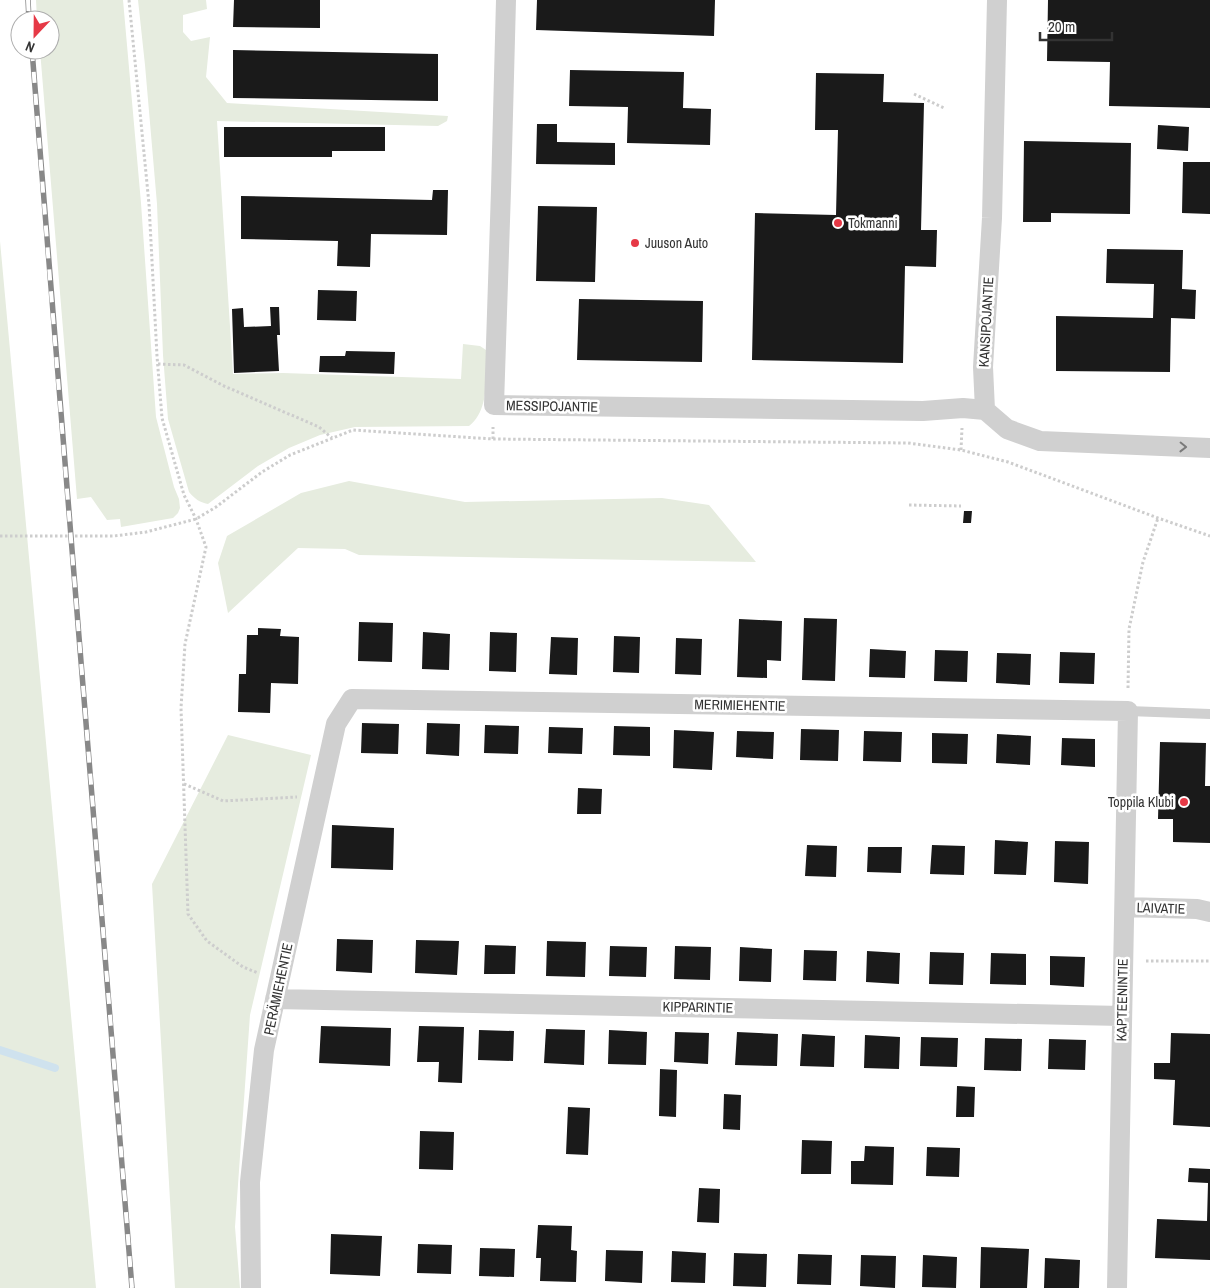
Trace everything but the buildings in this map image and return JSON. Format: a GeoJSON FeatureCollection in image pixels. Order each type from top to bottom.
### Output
{"type":"FeatureCollection","features":[{"type":"Feature","properties":{"kind":"street","name":"MESSIPOJANTIE"},"geometry":{"type":"LineString","coordinates":[[506,0],[494,405],[923,411],[964,408],[985,410]]}},
{"type":"Feature","properties":{"kind":"street","name":"KANSIPOJANTIE"},"geometry":{"type":"LineString","coordinates":[[985,410],[983,366],[992,218],[997,0]]}},
{"type":"Feature","properties":{"kind":"street"},"geometry":{"type":"LineString","coordinates":[[985,410],[1007,430],[1040,441],[1210,448]]}},
{"type":"Feature","properties":{"kind":"street","name":"MERIMIEHENTIE"},"geometry":{"type":"LineString","coordinates":[[352,698],[1128,711]]}},
{"type":"Feature","properties":{"kind":"street","name":"PERÄMIEHENTIE"},"geometry":{"type":"LineString","coordinates":[[251,1288],[250,1182],[264,1050],[336,724],[352,698]]}},
{"type":"Feature","properties":{"kind":"street","name":"KAPTEENINTIE"},"geometry":{"type":"LineString","coordinates":[[1117,1288],[1128,711]]}},
{"type":"Feature","properties":{"kind":"street","name":"LAIVATIE"},"geometry":{"type":"LineString","coordinates":[[1125,907],[1206,909]]}},
{"type":"Feature","properties":{"kind":"street","name":"KIPPARINTIE"},"geometry":{"type":"LineString","coordinates":[[277,989],[1122,1016]]}},
{"type":"Feature","properties":{"kind":"lane"},"geometry":{"type":"LineString","coordinates":[[1128,711],[1210,714]]}},
{"type":"Feature","properties":{"kind":"path"},"geometry":{"type":"LineString","coordinates":[[129,0],[149,204],[162,418],[184,496],[196,519],[206,547],[185,644],[181,708],[188,914],[207,941],[243,968],[277,989]]}},
{"type":"Feature","properties":{"kind":"path"},"geometry":{"type":"LineString","coordinates":[[914,94],[944,108]]}},
{"type":"Feature","properties":{"kind":"path"},"geometry":{"type":"LineString","coordinates":[[158,364],[184,365],[224,386],[320,427],[332,438]]}},
{"type":"Feature","properties":{"kind":"path"},"geometry":{"type":"LineString","coordinates":[[0,536],[114,536],[146,532],[196,519],[216,507],[262,472],[290,455],[353,430],[493,439],[908,443],[960,450],[1008,462],[1210,536]]}},
{"type":"Feature","properties":{"kind":"path"},"geometry":{"type":"LineString","coordinates":[[910,505],[960,506]]}},
{"type":"Feature","properties":{"kind":"path"},"geometry":{"type":"LineString","coordinates":[[1128,711],[1129,629],[1143,562],[1158,518]]}},
{"type":"Feature","properties":{"kind":"path"},"geometry":{"type":"LineString","coordinates":[[184,784],[223,800],[320,796]]}},
{"type":"Feature","properties":{"kind":"path"},"geometry":{"type":"LineString","coordinates":[[1123,962],[1210,961]]}},
{"type":"Feature","properties":{"kind":"shaded area"},"geometry":{"type":"Polygon","coordinates":[[[36,0],[123,0],[141,203],[156,417],[180,508],[173,518],[121,527],[120,519],[107,520],[91,497],[77,499],[41,60],[60,60],[60,10],[36,10],[36,0]]]}},
{"type":"Feature","properties":{"kind":"shaded area"},"geometry":{"type":"Polygon","coordinates":[[[138,0],[206,0],[207,9],[183,15],[183,32],[191,41],[210,37],[206,77],[227,103],[448,116],[447,121],[438,126],[217,121],[233,374],[283,373],[461,379],[463,344],[480,346],[486,350],[484,401],[481,411],[469,426],[355,427],[320,435],[289,448],[258,466],[208,504],[197,500],[189,492],[168,419],[163,355],[157,204],[138,0]]]}},
{"type":"Feature","properties":{"kind":"shaded area"},"geometry":{"type":"Polygon","coordinates":[[[0,241],[96,1288],[0,1288],[0,241]]]}},
{"type":"Feature","properties":{"kind":"shaded area"},"geometry":{"type":"Polygon","coordinates":[[[349,481],[465,502],[662,498],[709,505],[756,562],[359,555],[345,549],[298,548],[228,613],[218,563],[227,536],[301,493],[349,481]]]}},
{"type":"Feature","properties":{"kind":"shaded area"},"geometry":{"type":"Polygon","coordinates":[[[228,735],[311,755],[250,1015],[235,1227],[240,1288],[175,1288],[152,884],[228,735]]]}},
{"type":"Feature","properties":{"kind":"waterway"},"geometry":{"type":"LineString","coordinates":[[0,1050],[55,1068]]}},
{"type":"Feature","properties":{"kind":"railway"},"geometry":{"type":"LineString","coordinates":[[28,0],[28,10]]}},
{"type":"Feature","properties":{"kind":"railway"},"geometry":{"type":"LineString","coordinates":[[33,60],[132,1288]]}},
{"type":"Feature","properties":{"kind":"place","name":"Tokmanni"},"geometry":{"type":"Point","coordinates":[838,223]}},
{"type":"Feature","properties":{"kind":"place","name":"Juuson Auto"},"geometry":{"type":"Point","coordinates":[635,243]}},
{"type":"Feature","properties":{"kind":"place","name":"Toppila Klubi"},"geometry":{"type":"Point","coordinates":[1184,802]}}]}
